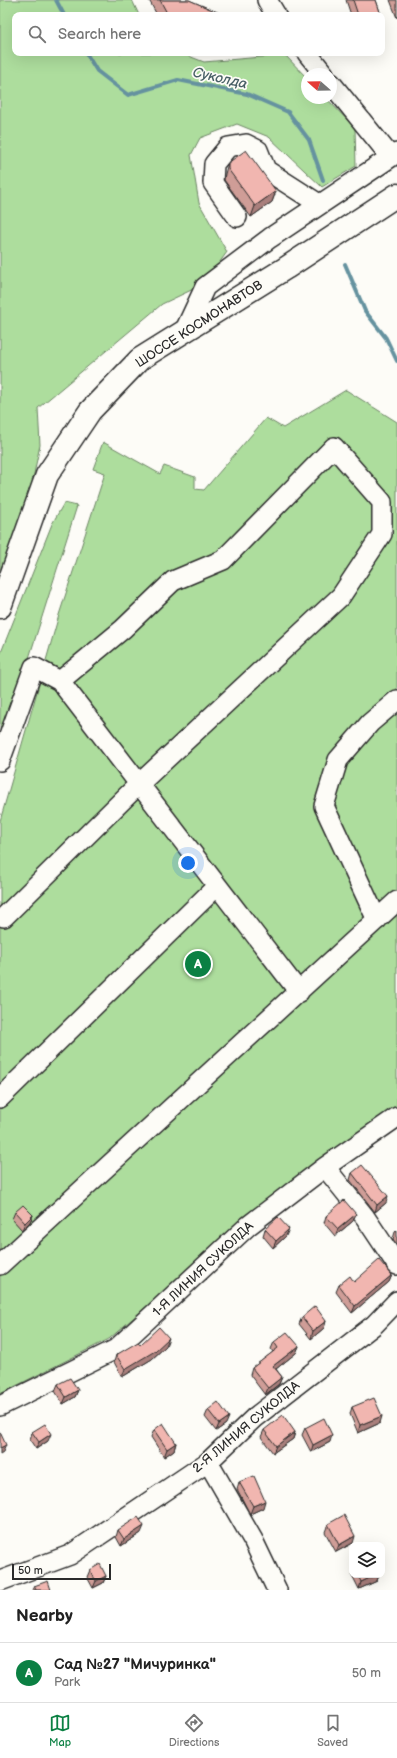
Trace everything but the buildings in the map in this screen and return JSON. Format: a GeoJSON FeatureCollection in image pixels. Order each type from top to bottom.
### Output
{"type":"FeatureCollection","features":[{"type":"Feature","properties":{"kind":"main road","name":"ШОССЕ КОСМОНАВТОВ"},"geometry":{"type":"LineString","coordinates":[[0,607],[47,475],[90,411],[140,359],[286,268],[397,195]]}},
{"type":"Feature","properties":{"kind":"street"},"geometry":{"type":"LineString","coordinates":[[267,0],[274,12]]}},
{"type":"Feature","properties":{"kind":"street"},"geometry":{"type":"LineString","coordinates":[[309,56],[319,68]]}},
{"type":"Feature","properties":{"kind":"street"},"geometry":{"type":"LineString","coordinates":[[184,332],[206,287],[270,238],[393,154],[337,90]]}},
{"type":"Feature","properties":{"kind":"street"},"geometry":{"type":"LineString","coordinates":[[237,217],[213,183],[214,164],[228,146],[246,144],[258,150],[266,170],[319,204]]}},
{"type":"Feature","properties":{"kind":"street"},"geometry":{"type":"LineString","coordinates":[[4,917],[138,785],[341,596],[382,534],[382,502],[334,448],[223,560],[173,581],[123,628],[60,681]]}},
{"type":"Feature","properties":{"kind":"street"},"geometry":{"type":"LineString","coordinates":[[0,761],[34,667],[60,681],[138,785],[299,992]]}},
{"type":"Feature","properties":{"kind":"street"},"geometry":{"type":"LineString","coordinates":[[377,920],[324,806],[338,760],[370,724],[397,700]]}},
{"type":"Feature","properties":{"kind":"street"},"geometry":{"type":"LineString","coordinates":[[0,1098],[217,886]]}},
{"type":"Feature","properties":{"kind":"street"},"geometry":{"type":"LineString","coordinates":[[0,1265],[397,901]]}},
{"type":"Feature","properties":{"kind":"street","name":"1-Я ЛИНИЯ СУКОЛДА"},"geometry":{"type":"LineString","coordinates":[[0,1406],[116,1349],[248,1226],[325,1167],[397,1117]]}},
{"type":"Feature","properties":{"kind":"street"},"geometry":{"type":"LineString","coordinates":[[325,1167],[365,1216],[397,1265]]}},
{"type":"Feature","properties":{"kind":"street","name":"2-Я ЛИНИЯ СУКОЛДА"},"geometry":{"type":"LineString","coordinates":[[0,1581],[70,1555],[208,1462],[254,1418],[374,1325],[397,1301]]}},
{"type":"Feature","properties":{"kind":"street"},"geometry":{"type":"LineString","coordinates":[[208,1462],[253,1540],[277,1590]]}},
{"type":"Feature","properties":{"kind":"green space"},"geometry":{"type":"Polygon","coordinates":[[[0,0],[132,0],[138,12],[12,12],[12,56],[189,56],[204,62],[286,56],[301,72],[301,104],[332,104],[355,128],[356,166],[322,187],[269,137],[237,124],[200,138],[191,155],[199,203],[227,252],[204,284],[162,304],[38,408],[40,445],[26,512],[0,577],[0,0]]]}},
{"type":"Feature","properties":{"kind":"green space"},"geometry":{"type":"Polygon","coordinates":[[[346,390],[397,422],[397,1108],[192,1267],[109,1339],[0,1394],[0,821],[59,615],[105,473],[93,469],[103,442],[160,474],[164,466],[195,477],[195,489],[204,490],[266,418],[283,428],[346,390]]]}},
{"type":"Feature","properties":{"kind":"green space"},"geometry":{"type":"Polygon","coordinates":[[[64,503],[77,506],[0,750],[0,655],[52,524],[64,503]]]}},
{"type":"Feature","properties":{"kind":"waterway","name":"Суколда"},"geometry":{"type":"LineString","coordinates":[[56,0],[62,12]]}},
{"type":"Feature","properties":{"kind":"waterway","name":"Суколда"},"geometry":{"type":"LineString","coordinates":[[88,56],[97,71],[128,95],[178,80],[247,94],[288,112],[309,140],[323,180]]}},
{"type":"Feature","properties":{"kind":"waterway","name":"Суколда"},"geometry":{"type":"LineString","coordinates":[[345,264],[365,311],[386,338],[397,361]]}},
{"type":"Feature","properties":{"kind":"place","name":"Сад №27 \"Мичуринка\""},"geometry":{"type":"Point","coordinates":[198,964]}}]}
